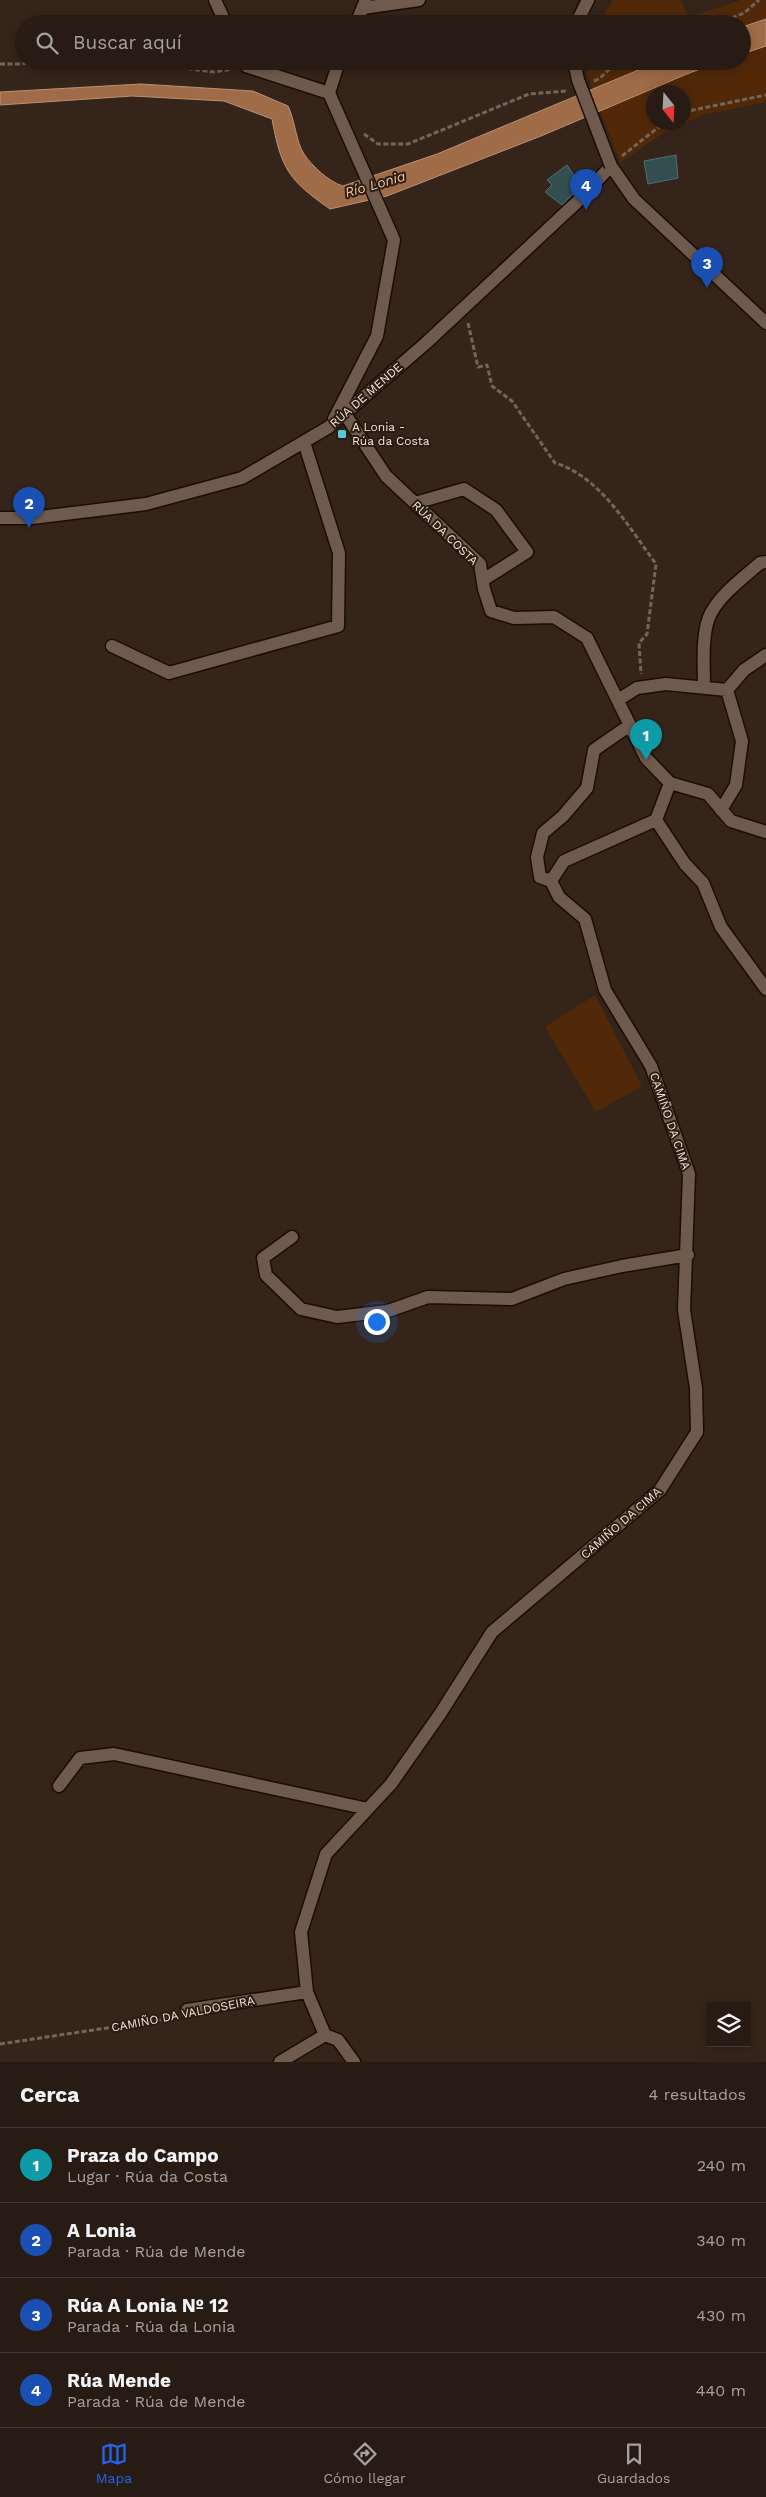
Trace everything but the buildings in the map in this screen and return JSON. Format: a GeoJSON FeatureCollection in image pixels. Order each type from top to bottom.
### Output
{"type":"FeatureCollection","features":[{"type":"Feature","properties":{"kind":"street"},"geometry":{"type":"LineString","coordinates":[[215,0],[222,15]]}},
{"type":"Feature","properties":{"kind":"street"},"geometry":{"type":"LineString","coordinates":[[365,4],[419,0]]}},
{"type":"Feature","properties":{"kind":"street"},"geometry":{"type":"LineString","coordinates":[[580,15],[588,0]]}},
{"type":"Feature","properties":{"kind":"street"},"geometry":{"type":"LineString","coordinates":[[260,70],[332,98]]}},
{"type":"Feature","properties":{"kind":"street"},"geometry":{"type":"LineString","coordinates":[[329,427],[377,336],[394,240],[332,98],[337,70]]}},
{"type":"Feature","properties":{"kind":"street"},"geometry":{"type":"LineString","coordinates":[[575,70],[576,84],[612,166],[634,199],[766,323]]}},
{"type":"Feature","properties":{"kind":"street","name":"RÚA DE MENDE"},"geometry":{"type":"LineString","coordinates":[[0,518],[32,518],[146,504],[242,478],[329,427],[345,414],[465,308],[576,203],[612,166]]}},
{"type":"Feature","properties":{"kind":"street","name":"RÚA DA COSTA"},"geometry":{"type":"LineString","coordinates":[[345,414],[386,476],[480,564],[492,611],[514,618],[554,617],[587,638],[646,758],[670,783]]}},
{"type":"Feature","properties":{"kind":"street"},"geometry":{"type":"LineString","coordinates":[[112,646],[169,673],[338,626],[339,553],[304,442]]}},
{"type":"Feature","properties":{"kind":"street"},"geometry":{"type":"LineString","coordinates":[[416,503],[464,489],[496,510],[527,552],[483,580]]}},
{"type":"Feature","properties":{"kind":"street"},"geometry":{"type":"LineString","coordinates":[[704,687],[704,641],[710,614],[726,593],[760,563],[766,562]]}},
{"type":"Feature","properties":{"kind":"street"},"geometry":{"type":"LineString","coordinates":[[727,690],[744,670],[766,655]]}},
{"type":"Feature","properties":{"kind":"street"},"geometry":{"type":"LineString","coordinates":[[618,700],[637,688],[666,684],[727,690]]}},
{"type":"Feature","properties":{"kind":"street"},"geometry":{"type":"LineString","coordinates":[[722,810],[736,786],[742,741],[727,690]]}},
{"type":"Feature","properties":{"kind":"street","name":"CAMIÑO DA CIMA"},"geometry":{"type":"LineString","coordinates":[[325,2035],[307,1992],[301,1932],[326,1854],[390,1784],[492,1632],[660,1490],[681,1461],[697,1432],[696,1388],[684,1310],[688,1255],[689,1174],[651,1066],[604,990],[585,919],[559,897],[552,881],[540,877],[538,857],[543,833],[564,816],[587,788],[594,750],[630,725]]}},
{"type":"Feature","properties":{"kind":"street"},"geometry":{"type":"LineString","coordinates":[[552,881],[564,861],[656,820],[670,783],[708,794],[731,821],[766,832]]}},
{"type":"Feature","properties":{"kind":"street"},"geometry":{"type":"LineString","coordinates":[[656,820],[685,864],[703,882],[722,927],[766,989]]}},
{"type":"Feature","properties":{"kind":"street"},"geometry":{"type":"LineString","coordinates":[[292,1237],[263,1258],[266,1275],[301,1309],[337,1317],[388,1311],[428,1297],[512,1299],[564,1279],[688,1255]]}},
{"type":"Feature","properties":{"kind":"street"},"geometry":{"type":"LineString","coordinates":[[60,1786],[80,1758],[114,1754],[368,1809]]}},
{"type":"Feature","properties":{"kind":"street","name":"CAMIÑO DA VALDOSEIRA"},"geometry":{"type":"LineString","coordinates":[[187,2010],[307,1992]]}},
{"type":"Feature","properties":{"kind":"street"},"geometry":{"type":"LineString","coordinates":[[280,2062],[325,2035],[338,2040],[354,2062]]}},
{"type":"Feature","properties":{"kind":"path"},"geometry":{"type":"LineString","coordinates":[[741,15],[759,0]]}},
{"type":"Feature","properties":{"kind":"path"},"geometry":{"type":"LineString","coordinates":[[0,64],[15,64]]}},
{"type":"Feature","properties":{"kind":"path"},"geometry":{"type":"LineString","coordinates":[[198,70],[214,72],[222,70]]}},
{"type":"Feature","properties":{"kind":"path"},"geometry":{"type":"LineString","coordinates":[[592,82],[602,78],[609,70]]}},
{"type":"Feature","properties":{"kind":"path"},"geometry":{"type":"LineString","coordinates":[[357,129],[378,144],[408,144],[529,94],[564,92],[576,84]]}},
{"type":"Feature","properties":{"kind":"path"},"geometry":{"type":"LineString","coordinates":[[691,111],[766,94]]}},
{"type":"Feature","properties":{"kind":"path"},"geometry":{"type":"LineString","coordinates":[[612,166],[634,145],[654,130]]}},
{"type":"Feature","properties":{"kind":"path"},"geometry":{"type":"LineString","coordinates":[[465,308],[478,367],[487,365],[492,386],[512,401],[556,464],[570,467],[602,494],[656,564],[647,634],[639,643],[642,687]]}},
{"type":"Feature","properties":{"kind":"path","name":"CAMIÑO DA VALDOSEIRA"},"geometry":{"type":"LineString","coordinates":[[0,2044],[160,2020],[187,2010]]}},
{"type":"Feature","properties":{"kind":"shaded area"},"geometry":{"type":"Polygon","coordinates":[[[613,0],[681,0],[687,15],[604,15],[613,0]]]}},
{"type":"Feature","properties":{"kind":"shaded area"},"geometry":{"type":"Polygon","coordinates":[[[741,0],[766,0],[766,102],[703,115],[691,120],[691,85],[646,85],[646,130],[669,130],[620,163],[587,70],[751,70],[751,15],[694,15],[741,0]]]}},
{"type":"Feature","properties":{"kind":"shaded area"},"geometry":{"type":"Polygon","coordinates":[[[595,995],[642,1086],[596,1112],[545,1027],[595,995]]]}},
{"type":"Feature","properties":{"kind":"water"},"geometry":{"type":"Polygon","coordinates":[[[766,19],[766,46],[751,51],[751,24],[766,19]]]}},
{"type":"Feature","properties":{"kind":"water","name":"Río Lonia"},"geometry":{"type":"Polygon","coordinates":[[[638,70],[697,70],[661,85],[646,85],[646,91],[541,136],[387,196],[330,209],[304,190],[289,172],[279,150],[272,119],[224,101],[132,96],[0,105],[0,92],[141,84],[253,91],[288,106],[304,154],[321,173],[343,186],[437,154],[638,70]]]}},
{"type":"Feature","properties":{"kind":"place","name":"Rúa Mende"},"geometry":{"type":"Point","coordinates":[586,210]}},
{"type":"Feature","properties":{"kind":"place","name":"Rúa A Lonia Nº 12"},"geometry":{"type":"Point","coordinates":[707,288]}},
{"type":"Feature","properties":{"kind":"place","name":"A Lonia - Rúa da Costa"},"geometry":{"type":"Point","coordinates":[342,434]}},
{"type":"Feature","properties":{"kind":"place","name":"A Lonia"},"geometry":{"type":"Point","coordinates":[29,528]}},
{"type":"Feature","properties":{"kind":"place","name":"Praza do Campo"},"geometry":{"type":"Point","coordinates":[646,760]}}]}
